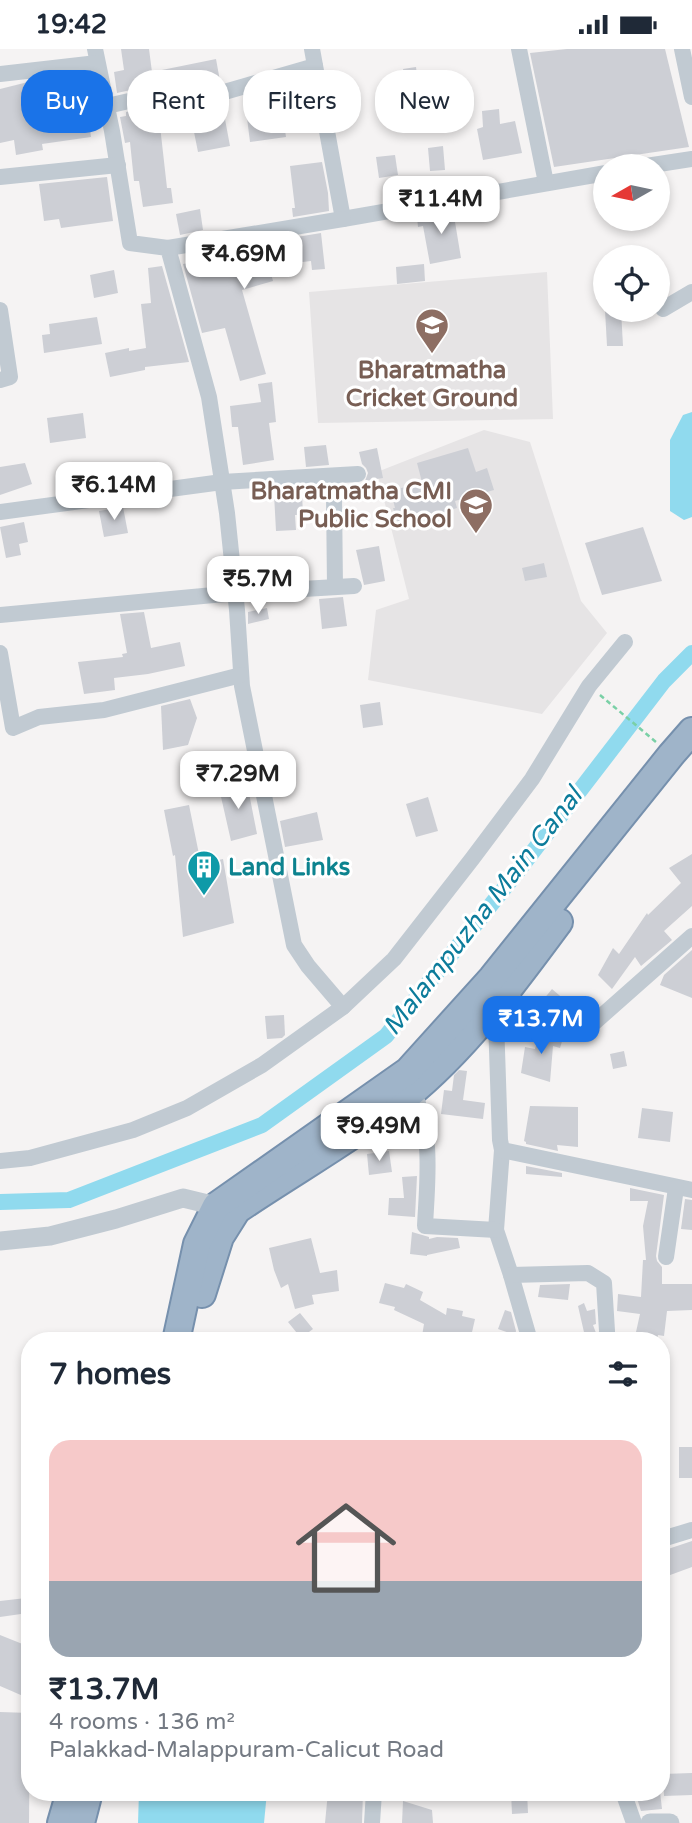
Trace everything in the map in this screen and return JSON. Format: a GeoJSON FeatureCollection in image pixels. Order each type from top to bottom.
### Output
{"type":"FeatureCollection","features":[{"type":"Feature","properties":{"kind":"highway"},"geometry":{"type":"LineString","coordinates":[[224,1211],[237,1210],[342,1142],[435,1071],[498,1003],[634,825],[681,757],[692,731]]}},
{"type":"Feature","properties":{"kind":"highway"},"geometry":{"type":"LineString","coordinates":[[178,1332],[197,1244],[224,1211],[408,1071],[492,978],[681,757]]}},
{"type":"Feature","properties":{"kind":"highway"},"geometry":{"type":"LineString","coordinates":[[194,1332],[205,1282],[220,1237],[224,1211]]}},
{"type":"Feature","properties":{"kind":"highway"},"geometry":{"type":"LineString","coordinates":[[61,1823],[67,1801]]}},
{"type":"Feature","properties":{"kind":"highway"},"geometry":{"type":"LineString","coordinates":[[80,1823],[86,1801]]}},
{"type":"Feature","properties":{"kind":"street"},"geometry":{"type":"LineString","coordinates":[[312,49],[343,219]]}},
{"type":"Feature","properties":{"kind":"street"},"geometry":{"type":"LineString","coordinates":[[519,49],[545,183]]}},
{"type":"Feature","properties":{"kind":"street"},"geometry":{"type":"LineString","coordinates":[[682,49],[692,97]]}},
{"type":"Feature","properties":{"kind":"street"},"geometry":{"type":"LineString","coordinates":[[0,74],[96,56]]}},
{"type":"Feature","properties":{"kind":"street"},"geometry":{"type":"LineString","coordinates":[[113,105],[150,96],[175,100],[222,93],[315,66]]}},
{"type":"Feature","properties":{"kind":"street"},"geometry":{"type":"LineString","coordinates":[[112,133],[130,243],[168,248],[593,175]]}},
{"type":"Feature","properties":{"kind":"street"},"geometry":{"type":"LineString","coordinates":[[670,162],[692,159]]}},
{"type":"Feature","properties":{"kind":"street"},"geometry":{"type":"LineString","coordinates":[[0,177],[118,165]]}},
{"type":"Feature","properties":{"kind":"street"},"geometry":{"type":"LineString","coordinates":[[168,248],[209,397],[235,593],[242,686],[294,946],[344,1007]]}},
{"type":"Feature","properties":{"kind":"street"},"geometry":{"type":"LineString","coordinates":[[670,305],[692,292]]}},
{"type":"Feature","properties":{"kind":"street"},"geometry":{"type":"LineString","coordinates":[[0,310],[10,377],[0,380]]}},
{"type":"Feature","properties":{"kind":"street"},"geometry":{"type":"LineString","coordinates":[[0,512],[222,482],[358,474]]}},
{"type":"Feature","properties":{"kind":"street"},"geometry":{"type":"LineString","coordinates":[[332,476],[335,587]]}},
{"type":"Feature","properties":{"kind":"street"},"geometry":{"type":"LineString","coordinates":[[0,615],[235,593],[354,586]]}},
{"type":"Feature","properties":{"kind":"street"},"geometry":{"type":"LineString","coordinates":[[0,1161],[30,1158],[133,1130],[187,1108],[262,1065],[344,1007],[394,958],[472,859],[533,779],[589,686],[625,642]]}},
{"type":"Feature","properties":{"kind":"street"},"geometry":{"type":"LineString","coordinates":[[0,653],[13,728],[39,717],[104,710],[241,675]]}},
{"type":"Feature","properties":{"kind":"street"},"geometry":{"type":"LineString","coordinates":[[527,1332],[496,1230],[502,1150],[496,1020],[498,1003],[580,1033],[692,936]]}},
{"type":"Feature","properties":{"kind":"street"},"geometry":{"type":"LineString","coordinates":[[412,1091],[420,1105],[428,1155],[425,1226],[496,1230]]}},
{"type":"Feature","properties":{"kind":"street"},"geometry":{"type":"LineString","coordinates":[[502,1150],[684,1189],[666,1258]]}},
{"type":"Feature","properties":{"kind":"street"},"geometry":{"type":"LineString","coordinates":[[0,1241],[50,1236],[183,1198],[224,1211]]}},
{"type":"Feature","properties":{"kind":"street"},"geometry":{"type":"LineString","coordinates":[[511,1275],[588,1273],[604,1283],[607,1332]]}},
{"type":"Feature","properties":{"kind":"street"},"geometry":{"type":"LineString","coordinates":[[670,1537],[692,1530]]}},
{"type":"Feature","properties":{"kind":"street"},"geometry":{"type":"LineString","coordinates":[[372,1823],[373,1801]]}},
{"type":"Feature","properties":{"kind":"street"},"geometry":{"type":"LineString","coordinates":[[626,1801],[635,1823]]}},
{"type":"Feature","properties":{"kind":"street"},"geometry":{"type":"LineString","coordinates":[[650,1823],[670,1823]]}},
{"type":"Feature","properties":{"kind":"path"},"geometry":{"type":"LineString","coordinates":[[589,686],[681,757]]}},
{"type":"Feature","properties":{"kind":"shaded area","name":"Bharatmatha Cricket Ground"},"geometry":{"type":"Polygon","coordinates":[[[547,272],[553,419],[318,423],[309,292],[547,272]]]}},
{"type":"Feature","properties":{"kind":"shaded area","name":"Bharatmatha CMI Public School"},"geometry":{"type":"Polygon","coordinates":[[[484,430],[530,442],[581,601],[607,633],[542,714],[368,680],[376,610],[409,599],[377,472],[484,430]]]}},
{"type":"Feature","properties":{"kind":"water"},"geometry":{"type":"Polygon","coordinates":[[[692,412],[692,517],[684,520],[670,511],[670,440],[683,415],[692,412]]]}},
{"type":"Feature","properties":{"kind":"water"},"geometry":{"type":"Polygon","coordinates":[[[139,1801],[266,1801],[264,1823],[138,1823],[139,1801]]]}},
{"type":"Feature","properties":{"kind":"building"},"geometry":{"type":"Polygon","coordinates":[[[121,49],[149,49],[152,70],[127,70],[127,91],[117,93],[114,72],[124,70],[121,49]]]}},
{"type":"Feature","properties":{"kind":"building"},"geometry":{"type":"Polygon","coordinates":[[[567,49],[665,49],[689,147],[642,154],[593,154],[593,161],[554,167],[530,53],[567,49]]]}},
{"type":"Feature","properties":{"kind":"building"},"geometry":{"type":"Polygon","coordinates":[[[216,59],[218,70],[162,70],[216,59]]]}},
{"type":"Feature","properties":{"kind":"building"},"geometry":{"type":"Polygon","coordinates":[[[21,84],[21,133],[90,133],[91,137],[42,144],[43,150],[16,155],[14,140],[0,143],[0,89],[21,84]]]}},
{"type":"Feature","properties":{"kind":"building"},"geometry":{"type":"Polygon","coordinates":[[[499,109],[500,124],[515,121],[522,153],[483,160],[477,129],[483,127],[482,111],[499,109]]]}},
{"type":"Feature","properties":{"kind":"building"},"geometry":{"type":"Polygon","coordinates":[[[126,112],[127,133],[161,133],[167,188],[171,188],[173,203],[143,207],[139,181],[134,181],[130,142],[125,143],[120,117],[126,116],[126,112]]]}},
{"type":"Feature","properties":{"kind":"building"},"geometry":{"type":"Polygon","coordinates":[[[194,133],[228,133],[230,146],[198,152],[194,133]]]}},
{"type":"Feature","properties":{"kind":"building"},"geometry":{"type":"Polygon","coordinates":[[[249,133],[285,133],[286,137],[250,142],[249,133]]]}},
{"type":"Feature","properties":{"kind":"building"},"geometry":{"type":"Polygon","coordinates":[[[443,146],[445,170],[430,171],[428,148],[443,146]]]}},
{"type":"Feature","properties":{"kind":"building"},"geometry":{"type":"Polygon","coordinates":[[[395,155],[398,175],[379,178],[376,157],[395,155]]]}},
{"type":"Feature","properties":{"kind":"building"},"geometry":{"type":"Polygon","coordinates":[[[322,162],[329,211],[293,217],[292,208],[295,208],[290,166],[322,162]]]}},
{"type":"Feature","properties":{"kind":"building"},"geometry":{"type":"Polygon","coordinates":[[[107,177],[113,221],[61,228],[59,219],[44,221],[39,184],[107,177]]]}},
{"type":"Feature","properties":{"kind":"building"},"geometry":{"type":"Polygon","coordinates":[[[200,209],[203,230],[180,235],[176,214],[200,209]]]}},
{"type":"Feature","properties":{"kind":"building"},"geometry":{"type":"Polygon","coordinates":[[[453,210],[461,258],[430,264],[423,226],[418,227],[417,217],[453,210]]]}},
{"type":"Feature","properties":{"kind":"building"},"geometry":{"type":"Polygon","coordinates":[[[321,233],[325,269],[312,270],[311,261],[269,266],[273,281],[242,290],[266,374],[240,381],[225,328],[202,333],[183,264],[219,257],[218,250],[321,233]]]}},
{"type":"Feature","properties":{"kind":"building"},"geometry":{"type":"Polygon","coordinates":[[[424,264],[425,281],[397,284],[396,267],[424,264]]]}},
{"type":"Feature","properties":{"kind":"building"},"geometry":{"type":"Polygon","coordinates":[[[162,266],[189,362],[145,367],[145,370],[110,377],[105,353],[146,348],[141,304],[151,303],[148,268],[162,266]]]}},
{"type":"Feature","properties":{"kind":"building"},"geometry":{"type":"Polygon","coordinates":[[[114,270],[118,293],[94,298],[90,275],[114,270]]]}},
{"type":"Feature","properties":{"kind":"building"},"geometry":{"type":"Polygon","coordinates":[[[97,317],[102,344],[44,353],[42,335],[50,334],[49,324],[97,317]]]}},
{"type":"Feature","properties":{"kind":"building"},"geometry":{"type":"Polygon","coordinates":[[[606,322],[622,322],[623,346],[607,346],[606,322]]]}},
{"type":"Feature","properties":{"kind":"building"},"geometry":{"type":"Polygon","coordinates":[[[272,382],[276,422],[269,423],[274,460],[243,465],[238,427],[232,427],[230,406],[261,402],[258,384],[272,382]]]}},
{"type":"Feature","properties":{"kind":"building"},"geometry":{"type":"Polygon","coordinates":[[[83,413],[86,438],[50,443],[47,418],[83,413]]]}},
{"type":"Feature","properties":{"kind":"building"},"geometry":{"type":"Polygon","coordinates":[[[326,445],[329,465],[306,467],[304,447],[326,445]]]}},
{"type":"Feature","properties":{"kind":"building"},"geometry":{"type":"Polygon","coordinates":[[[377,448],[383,478],[365,481],[368,473],[359,452],[377,448]]]}},
{"type":"Feature","properties":{"kind":"building"},"geometry":{"type":"Polygon","coordinates":[[[468,448],[476,472],[487,468],[494,490],[455,501],[457,508],[432,516],[431,513],[399,525],[391,491],[422,482],[417,463],[468,448]]]}},
{"type":"Feature","properties":{"kind":"building"},"geometry":{"type":"Polygon","coordinates":[[[25,463],[32,484],[0,495],[0,467],[25,463]]]}},
{"type":"Feature","properties":{"kind":"building"},"geometry":{"type":"Polygon","coordinates":[[[302,493],[303,515],[295,515],[296,530],[276,531],[274,494],[302,493]]]}},
{"type":"Feature","properties":{"kind":"building"},"geometry":{"type":"Polygon","coordinates":[[[123,507],[128,533],[104,537],[99,511],[123,507]]]}},
{"type":"Feature","properties":{"kind":"building"},"geometry":{"type":"Polygon","coordinates":[[[24,522],[28,542],[19,544],[21,555],[6,558],[0,527],[24,522]]]}},
{"type":"Feature","properties":{"kind":"building"},"geometry":{"type":"Polygon","coordinates":[[[643,527],[662,581],[602,595],[585,543],[643,527]]]}},
{"type":"Feature","properties":{"kind":"building"},"geometry":{"type":"Polygon","coordinates":[[[379,546],[385,581],[364,585],[356,550],[379,546]]]}},
{"type":"Feature","properties":{"kind":"building"},"geometry":{"type":"Polygon","coordinates":[[[544,563],[547,577],[525,581],[522,568],[544,563]]]}},
{"type":"Feature","properties":{"kind":"building"},"geometry":{"type":"Polygon","coordinates":[[[343,597],[347,626],[322,629],[319,599],[343,597]]]}},
{"type":"Feature","properties":{"kind":"building"},"geometry":{"type":"Polygon","coordinates":[[[267,608],[269,619],[248,624],[248,612],[267,608]]]}},
{"type":"Feature","properties":{"kind":"building"},"geometry":{"type":"Polygon","coordinates":[[[144,612],[151,648],[180,642],[185,666],[114,678],[115,690],[84,694],[78,662],[123,657],[122,654],[127,653],[120,614],[144,612]]]}},
{"type":"Feature","properties":{"kind":"building"},"geometry":{"type":"Polygon","coordinates":[[[190,699],[197,718],[188,745],[163,750],[161,706],[190,699]]]}},
{"type":"Feature","properties":{"kind":"building"},"geometry":{"type":"Polygon","coordinates":[[[380,702],[383,725],[363,728],[360,705],[380,702]]]}},
{"type":"Feature","properties":{"kind":"building"},"geometry":{"type":"Polygon","coordinates":[[[247,783],[257,834],[231,841],[219,788],[247,783]]]}},
{"type":"Feature","properties":{"kind":"building"},"geometry":{"type":"Polygon","coordinates":[[[428,797],[438,831],[416,837],[406,804],[428,797]]]}},
{"type":"Feature","properties":{"kind":"building","name":"Land Links"},"geometry":{"type":"Polygon","coordinates":[[[189,805],[201,864],[223,859],[234,923],[183,937],[175,855],[173,856],[164,810],[189,805]]]}},
{"type":"Feature","properties":{"kind":"building"},"geometry":{"type":"Polygon","coordinates":[[[317,812],[323,840],[285,847],[280,821],[317,812]]]}},
{"type":"Feature","properties":{"kind":"building"},"geometry":{"type":"Polygon","coordinates":[[[692,854],[692,906],[664,931],[672,940],[641,966],[635,957],[612,989],[598,975],[613,948],[619,954],[647,913],[648,915],[681,883],[669,868],[692,854]]]}},
{"type":"Feature","properties":{"kind":"building"},"geometry":{"type":"Polygon","coordinates":[[[692,950],[692,998],[660,985],[664,975],[692,950]]]}},
{"type":"Feature","properties":{"kind":"building"},"geometry":{"type":"Polygon","coordinates":[[[552,989],[566,1001],[558,1011],[543,1000],[552,989]]]}},
{"type":"Feature","properties":{"kind":"building"},"geometry":{"type":"Polygon","coordinates":[[[284,1015],[285,1035],[282,1038],[267,1039],[265,1016],[284,1015]]]}},
{"type":"Feature","properties":{"kind":"building"},"geometry":{"type":"Polygon","coordinates":[[[541,1028],[563,1038],[560,1048],[553,1046],[550,1082],[521,1073],[525,1047],[535,1049],[541,1028]]]}},
{"type":"Feature","properties":{"kind":"building"},"geometry":{"type":"Polygon","coordinates":[[[624,1051],[627,1066],[613,1069],[610,1054],[624,1051]]]}},
{"type":"Feature","properties":{"kind":"building"},"geometry":{"type":"Polygon","coordinates":[[[459,1070],[467,1071],[463,1100],[485,1103],[483,1119],[441,1114],[444,1090],[452,1091],[454,1075],[459,1070]]]}},
{"type":"Feature","properties":{"kind":"building"},"geometry":{"type":"Polygon","coordinates":[[[530,1106],[578,1107],[578,1147],[557,1145],[558,1151],[526,1144],[524,1141],[530,1106]]]}},
{"type":"Feature","properties":{"kind":"building"},"geometry":{"type":"Polygon","coordinates":[[[642,1108],[673,1112],[670,1142],[638,1138],[642,1108]]]}},
{"type":"Feature","properties":{"kind":"building"},"geometry":{"type":"Polygon","coordinates":[[[389,1151],[392,1172],[369,1175],[367,1154],[389,1151]]]}},
{"type":"Feature","properties":{"kind":"building"},"geometry":{"type":"Polygon","coordinates":[[[526,1166],[562,1173],[562,1177],[526,1174],[526,1166]]]}},
{"type":"Feature","properties":{"kind":"building"},"geometry":{"type":"Polygon","coordinates":[[[417,1176],[415,1217],[388,1215],[389,1198],[404,1198],[402,1177],[417,1176]]]}},
{"type":"Feature","properties":{"kind":"building"},"geometry":{"type":"Polygon","coordinates":[[[630,1188],[664,1195],[656,1256],[662,1267],[662,1284],[692,1284],[692,1310],[667,1311],[664,1332],[636,1332],[640,1314],[617,1311],[618,1294],[641,1297],[643,1260],[646,1260],[643,1226],[648,1201],[630,1201],[630,1188]]]}},
{"type":"Feature","properties":{"kind":"building"},"geometry":{"type":"Polygon","coordinates":[[[685,1199],[692,1200],[692,1230],[681,1229],[685,1199]]]}},
{"type":"Feature","properties":{"kind":"building"},"geometry":{"type":"Polygon","coordinates":[[[412,1232],[429,1239],[458,1238],[460,1248],[427,1256],[410,1254],[412,1232]]]}},
{"type":"Feature","properties":{"kind":"building"},"geometry":{"type":"Polygon","coordinates":[[[311,1238],[320,1273],[337,1270],[339,1291],[312,1295],[314,1304],[295,1309],[288,1284],[281,1288],[269,1248],[311,1238]]]}},
{"type":"Feature","properties":{"kind":"building"},"geometry":{"type":"Polygon","coordinates":[[[385,1283],[404,1288],[406,1284],[423,1292],[420,1300],[446,1315],[447,1308],[463,1311],[462,1316],[475,1319],[472,1332],[423,1332],[424,1324],[394,1310],[395,1307],[379,1303],[385,1283]]]}},
{"type":"Feature","properties":{"kind":"building"},"geometry":{"type":"Polygon","coordinates":[[[570,1284],[568,1300],[538,1297],[540,1285],[570,1284]]]}},
{"type":"Feature","properties":{"kind":"building"},"geometry":{"type":"Polygon","coordinates":[[[584,1303],[587,1311],[595,1309],[596,1324],[593,1325],[596,1332],[584,1332],[578,1306],[584,1303]]]}},
{"type":"Feature","properties":{"kind":"building"},"geometry":{"type":"Polygon","coordinates":[[[505,1310],[511,1312],[516,1332],[498,1329],[505,1310]]]}},
{"type":"Feature","properties":{"kind":"building"},"geometry":{"type":"Polygon","coordinates":[[[300,1313],[313,1329],[309,1332],[296,1332],[288,1322],[300,1313]]]}},
{"type":"Feature","properties":{"kind":"building"},"geometry":{"type":"Polygon","coordinates":[[[679,1447],[692,1447],[692,1478],[679,1478],[679,1447]]]}},
{"type":"Feature","properties":{"kind":"building"},"geometry":{"type":"Polygon","coordinates":[[[692,1541],[692,1567],[670,1575],[670,1548],[692,1541]]]}},
{"type":"Feature","properties":{"kind":"building"},"geometry":{"type":"Polygon","coordinates":[[[21,1599],[21,1614],[0,1617],[0,1601],[21,1599]]]}},
{"type":"Feature","properties":{"kind":"building"},"geometry":{"type":"Polygon","coordinates":[[[0,1635],[21,1643],[21,1695],[0,1686],[0,1635]]]}},
{"type":"Feature","properties":{"kind":"building"},"geometry":{"type":"Polygon","coordinates":[[[0,1712],[21,1713],[21,1801],[29,1801],[29,1823],[0,1823],[0,1712]]]}},
{"type":"Feature","properties":{"kind":"building"},"geometry":{"type":"Polygon","coordinates":[[[692,1773],[692,1795],[670,1796],[670,1774],[692,1773]]]}},
{"type":"Feature","properties":{"kind":"building"},"geometry":{"type":"Polygon","coordinates":[[[327,1801],[363,1801],[362,1823],[325,1823],[327,1801]]]}},
{"type":"Feature","properties":{"kind":"building"},"geometry":{"type":"Polygon","coordinates":[[[403,1801],[432,1810],[433,1823],[402,1823],[403,1801]]]}},
{"type":"Feature","properties":{"kind":"building"},"geometry":{"type":"Polygon","coordinates":[[[511,1801],[527,1801],[528,1813],[512,1814],[511,1801]]]}},
{"type":"Feature","properties":{"kind":"building"},"geometry":{"type":"Polygon","coordinates":[[[638,1801],[661,1801],[662,1809],[641,1811],[638,1801]]]}},
{"type":"Feature","properties":{"kind":"waterway","name":"Malampuzha Main Canal"},"geometry":{"type":"LineString","coordinates":[[0,1202],[69,1200],[262,1125],[386,1036],[518,871],[664,681],[692,653]]}},
{"type":"Feature","properties":{"kind":"place","name":"Bharatmatha Cricket Ground"},"geometry":{"type":"Point","coordinates":[432,355]}},
{"type":"Feature","properties":{"kind":"place","name":"Bharatmatha CMI Public School"},"geometry":{"type":"Point","coordinates":[476,535]}},
{"type":"Feature","properties":{"kind":"place","name":"Land Links"},"geometry":{"type":"Point","coordinates":[204,897]}}]}
